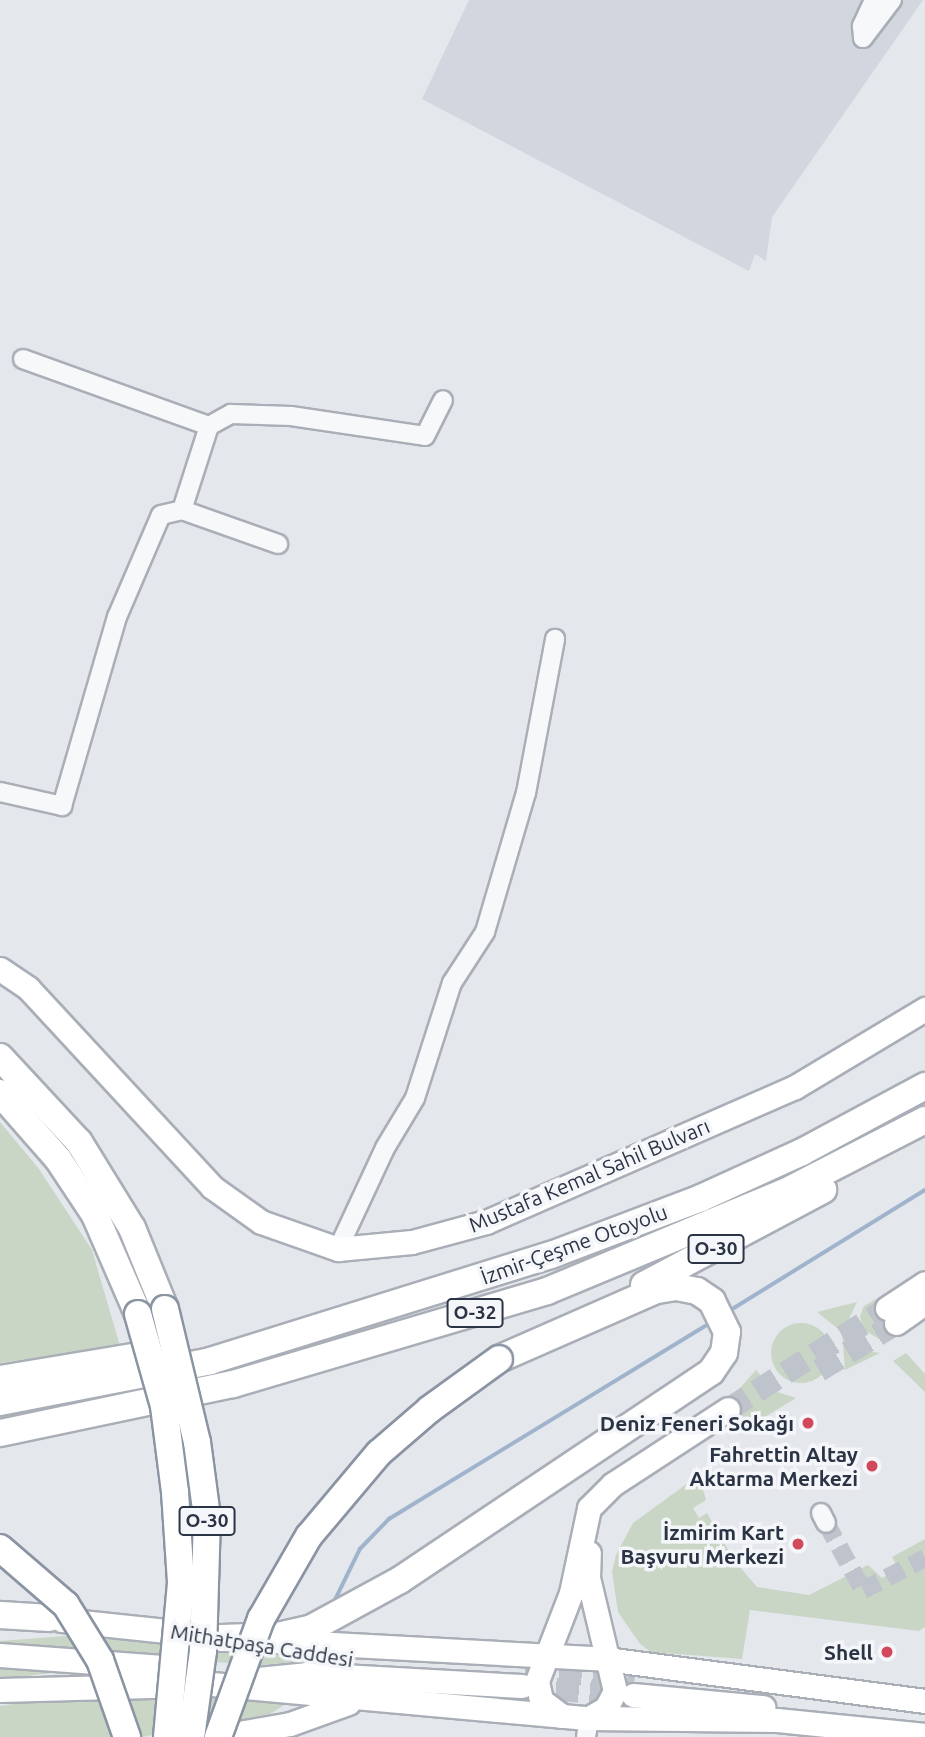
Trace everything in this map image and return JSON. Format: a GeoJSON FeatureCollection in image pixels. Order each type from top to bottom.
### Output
{"type":"FeatureCollection","features":[{"type":"Feature","properties":{"kind":"highway","name":"O-30"},"geometry":{"type":"LineString","coordinates":[[0,1058],[79,1142],[132,1228],[165,1309],[192,1417],[207,1517],[203,1651],[191,1737]]}},
{"type":"Feature","properties":{"kind":"highway","name":"İzmir-Çeşme Otoyolu"},"geometry":{"type":"LineString","coordinates":[[0,1402],[209,1361],[551,1255],[701,1198],[802,1152],[925,1086]]}},
{"type":"Feature","properties":{"kind":"highway"},"geometry":{"type":"LineString","coordinates":[[0,1093],[58,1159],[95,1216],[138,1314],[164,1406],[175,1492],[181,1583],[167,1737]]}},
{"type":"Feature","properties":{"kind":"highway","name":"O-30"},"geometry":{"type":"LineString","coordinates":[[223,1736],[261,1619],[309,1536],[379,1453],[430,1409],[499,1359],[779,1216],[925,1122]]}},
{"type":"Feature","properties":{"kind":"highway","name":"İzmir-Çeşme Otoyolu"},"geometry":{"type":"LineString","coordinates":[[0,1433],[233,1384],[548,1291],[782,1193],[925,1122]]}},
{"type":"Feature","properties":{"kind":"highway"},"geometry":{"type":"LineString","coordinates":[[221,1638],[278,1636],[313,1628],[400,1580],[712,1372],[724,1353],[727,1332],[712,1301],[697,1291],[676,1287],[656,1290],[499,1359]]}},
{"type":"Feature","properties":{"kind":"highway"},"geometry":{"type":"LineString","coordinates":[[0,1379],[324,1326]]}},
{"type":"Feature","properties":{"kind":"highway"},"geometry":{"type":"LineString","coordinates":[[0,1548],[66,1605],[100,1660],[127,1737]]}},
{"type":"Feature","properties":{"kind":"highway"},"geometry":{"type":"LineString","coordinates":[[0,1615],[49,1618]]}},
{"type":"Feature","properties":{"kind":"main road","name":"Mustafa Kemal Sahil Bulvarı"},"geometry":{"type":"LineString","coordinates":[[0,968],[28,988],[220,1193],[261,1222],[338,1249],[412,1242],[486,1222],[795,1087],[925,1009]]}},
{"type":"Feature","properties":{"kind":"main road"},"geometry":{"type":"LineString","coordinates":[[925,1283],[891,1315],[925,1303]]}},
{"type":"Feature","properties":{"kind":"main road"},"geometry":{"type":"LineString","coordinates":[[732,1415],[615,1495],[597,1519],[584,1545],[551,1655],[540,1672],[538,1691],[548,1707],[587,1728],[777,1720],[925,1734]]}},
{"type":"Feature","properties":{"kind":"main road"},"geometry":{"type":"LineString","coordinates":[[584,1545],[588,1578],[615,1691],[606,1708],[587,1728]]}},
{"type":"Feature","properties":{"kind":"main road"},"geometry":{"type":"LineString","coordinates":[[489,1652],[524,1647],[545,1635],[571,1593]]}},
{"type":"Feature","properties":{"kind":"main road","name":"Mithatpaşa Caddesi"},"geometry":{"type":"LineString","coordinates":[[0,1628],[49,1618],[221,1638],[355,1660],[524,1677],[306,1674],[212,1684],[0,1690]]}},
{"type":"Feature","properties":{"kind":"main road"},"geometry":{"type":"LineString","coordinates":[[221,1638],[606,1659],[925,1701]]}},
{"type":"Feature","properties":{"kind":"main road"},"geometry":{"type":"LineString","coordinates":[[0,1655],[306,1674]]}},
{"type":"Feature","properties":{"kind":"main road"},"geometry":{"type":"LineString","coordinates":[[212,1684],[562,1716]]}},
{"type":"Feature","properties":{"kind":"main road"},"geometry":{"type":"LineString","coordinates":[[925,1709],[634,1686],[794,1710],[925,1734]]}},
{"type":"Feature","properties":{"kind":"main road"},"geometry":{"type":"LineString","coordinates":[[223,1736],[285,1730],[364,1699]]}},
{"type":"Feature","properties":{"kind":"street"},"geometry":{"type":"LineString","coordinates":[[874,0],[862,26],[863,38],[892,0]]}},
{"type":"Feature","properties":{"kind":"street"},"geometry":{"type":"LineString","coordinates":[[23,359],[209,426]]}},
{"type":"Feature","properties":{"kind":"street"},"geometry":{"type":"LineString","coordinates":[[182,510],[209,426],[231,414],[291,416],[425,436],[443,400]]}},
{"type":"Feature","properties":{"kind":"street"},"geometry":{"type":"LineString","coordinates":[[0,792],[62,806],[117,617],[161,515],[182,510],[278,544]]}},
{"type":"Feature","properties":{"kind":"street"},"geometry":{"type":"LineString","coordinates":[[338,1249],[385,1148],[415,1098],[452,983],[490,919],[526,793],[555,639]]}},
{"type":"Feature","properties":{"kind":"shaded area"},"geometry":{"type":"Polygon","coordinates":[[[469,0],[923,0],[772,217],[766,261],[755,254],[749,271],[422,99],[469,0]]]}},
{"type":"Feature","properties":{"kind":"green space"},"geometry":{"type":"Polygon","coordinates":[[[0,1122],[39,1169],[92,1250],[120,1346],[0,1363],[0,1122]]]}},
{"type":"Feature","properties":{"kind":"green space"},"geometry":{"type":"Polygon","coordinates":[[[925,1271],[901,1331],[879,1339],[862,1329],[860,1316],[864,1306],[925,1271]]]}},
{"type":"Feature","properties":{"kind":"green space"},"geometry":{"type":"Polygon","coordinates":[[[857,1302],[846,1325],[850,1337],[863,1350],[880,1353],[845,1370],[842,1332],[817,1312],[857,1302]]]}},
{"type":"Feature","properties":{"kind":"green space"},"geometry":{"type":"Polygon","coordinates":[[[801,1323],[818,1328],[826,1336],[831,1353],[826,1370],[818,1378],[801,1383],[784,1378],[776,1370],[771,1353],[776,1336],[784,1328],[801,1323]]]}},
{"type":"Feature","properties":{"kind":"green space"},"geometry":{"type":"Polygon","coordinates":[[[906,1353],[925,1374],[925,1392],[893,1361],[906,1353]]]}},
{"type":"Feature","properties":{"kind":"green space"},"geometry":{"type":"Polygon","coordinates":[[[756,1370],[774,1391],[796,1398],[742,1431],[725,1405],[756,1370]]]}},
{"type":"Feature","properties":{"kind":"green space"},"geometry":{"type":"Polygon","coordinates":[[[699,1475],[706,1500],[693,1508],[699,1518],[707,1513],[734,1560],[757,1587],[809,1595],[868,1565],[882,1578],[898,1568],[892,1557],[925,1539],[925,1627],[919,1631],[750,1610],[742,1659],[651,1652],[640,1644],[618,1612],[612,1572],[616,1555],[633,1523],[699,1475]]]}},
{"type":"Feature","properties":{"kind":"green space"},"geometry":{"type":"Polygon","coordinates":[[[66,1636],[157,1639],[315,1660],[263,1665],[0,1650],[0,1641],[66,1636]]]}},
{"type":"Feature","properties":{"kind":"green space"},"geometry":{"type":"Polygon","coordinates":[[[0,1665],[50,1673],[0,1680],[0,1665]]]}},
{"type":"Feature","properties":{"kind":"green space"},"geometry":{"type":"Polygon","coordinates":[[[254,1693],[295,1698],[270,1714],[142,1737],[0,1737],[0,1706],[37,1700],[254,1693]]]}},
{"type":"Feature","properties":{"kind":"waterway"},"geometry":{"type":"LineString","coordinates":[[734,1308],[925,1190]]}},
{"type":"Feature","properties":{"kind":"waterway"},"geometry":{"type":"LineString","coordinates":[[333,1604],[360,1549],[389,1519],[705,1326]]}},
{"type":"Feature","properties":{"kind":"tunnel"},"geometry":{"type":"LineString","coordinates":[[728,1409],[887,1308]]}},
{"type":"Feature","properties":{"kind":"tunnel"},"geometry":{"type":"LineString","coordinates":[[819,1370],[896,1323]]}},
{"type":"Feature","properties":{"kind":"tunnel"},"geometry":{"type":"LineString","coordinates":[[826,1523],[863,1590],[925,1558]]}},
{"type":"Feature","properties":{"kind":"tunnel"},"geometry":{"type":"LineString","coordinates":[[525,1669],[635,1677]]}},
{"type":"Feature","properties":{"kind":"tunnel"},"geometry":{"type":"LineString","coordinates":[[522,1686],[631,1695]]}},
{"type":"Feature","properties":{"kind":"place","name":"Deniz Feneri Sokağı"},"geometry":{"type":"Point","coordinates":[808,1423]}},
{"type":"Feature","properties":{"kind":"place","name":"Fahrettin Altay Aktarma Merkezi"},"geometry":{"type":"Point","coordinates":[872,1466]}},
{"type":"Feature","properties":{"kind":"place","name":"İzmirim Kart Başvuru Merkezi"},"geometry":{"type":"Point","coordinates":[798,1544]}},
{"type":"Feature","properties":{"kind":"place","name":"Shell"},"geometry":{"type":"Point","coordinates":[887,1652]}}]}
